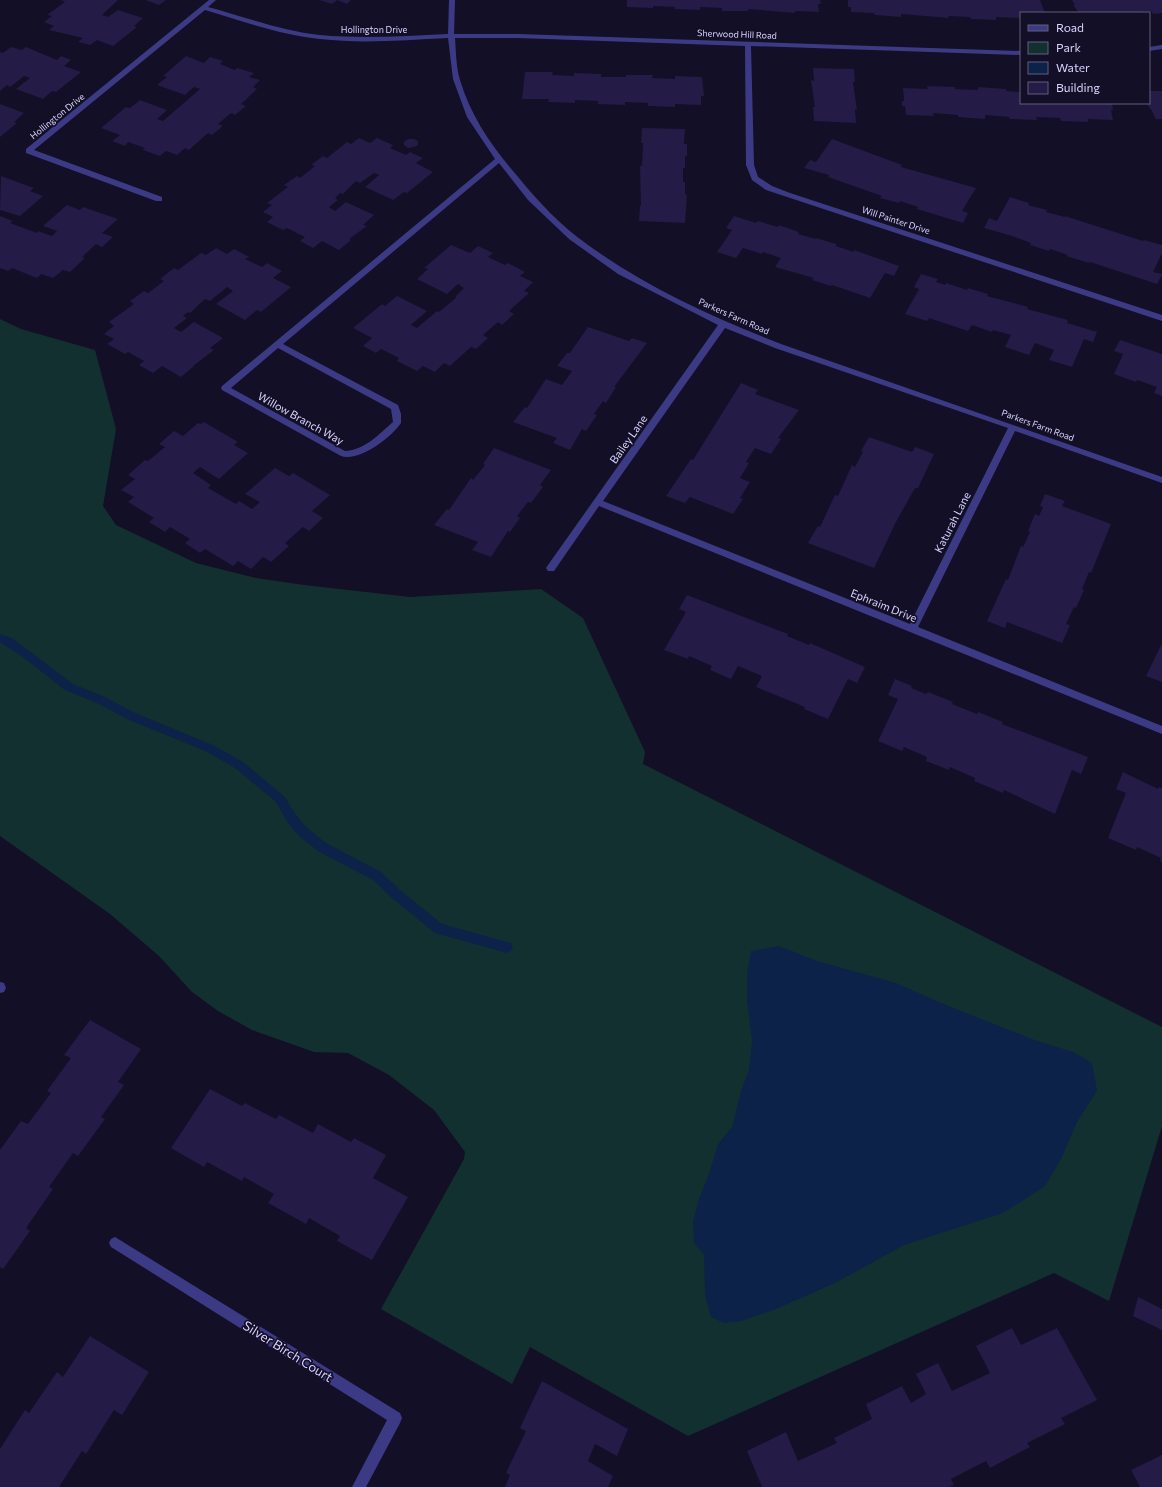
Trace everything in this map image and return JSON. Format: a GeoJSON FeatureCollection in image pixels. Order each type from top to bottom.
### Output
{"type":"FeatureCollection","features":[{"type":"Feature","properties":{"kind":"street","name":"Hollington Drive"},"geometry":{"type":"LineString","coordinates":[[159,199],[29,151],[213,0]]}},
{"type":"Feature","properties":{"kind":"street","name":"Parkers Farm Road"},"geometry":{"type":"LineString","coordinates":[[452,0],[452,36],[456,79],[471,116],[499,159],[531,198],[572,237],[621,272],[723,324],[778,346],[1162,480]]}},
{"type":"Feature","properties":{"kind":"street","name":"Hollington Drive"},"geometry":{"type":"LineString","coordinates":[[204,8],[282,30],[319,37],[364,40],[452,36]]}},
{"type":"Feature","properties":{"kind":"street","name":"Sherwood Hill Road"},"geometry":{"type":"LineString","coordinates":[[452,36],[518,36],[1020,54]]}},
{"type":"Feature","properties":{"kind":"street","name":"Will Painter Drive"},"geometry":{"type":"LineString","coordinates":[[748,44],[750,164],[755,178],[769,188],[795,198],[1162,318]]}},
{"type":"Feature","properties":{"kind":"street"},"geometry":{"type":"LineString","coordinates":[[1150,49],[1162,47]]}},
{"type":"Feature","properties":{"kind":"street","name":"Willow Branch Way"},"geometry":{"type":"LineString","coordinates":[[278,345],[395,407],[397,423],[362,452],[351,455],[344,454],[225,388],[499,159]]}},
{"type":"Feature","properties":{"kind":"street","name":"Bailey Lane"},"geometry":{"type":"LineString","coordinates":[[551,568],[723,324]]}},
{"type":"Feature","properties":{"kind":"street","name":"Katurah Lane"},"geometry":{"type":"LineString","coordinates":[[912,629],[1013,427]]}},
{"type":"Feature","properties":{"kind":"street","name":"Ephraim Drive"},"geometry":{"type":"LineString","coordinates":[[598,502],[1162,730]]}},
{"type":"Feature","properties":{"kind":"street","name":"Silver Birch Court"},"geometry":{"type":"LineString","coordinates":[[115,1243],[395,1418],[359,1487]]}},
{"type":"Feature","properties":{"kind":"green space"},"geometry":{"type":"Polygon","coordinates":[[[0,319],[21,329],[95,350],[116,429],[103,506],[116,525],[196,563],[256,578],[410,597],[541,589],[583,618],[645,752],[643,764],[1162,1027],[1162,1126],[1109,1301],[1054,1273],[688,1436],[530,1347],[512,1384],[381,1309],[464,1159],[465,1152],[434,1110],[389,1075],[348,1053],[314,1052],[252,1030],[218,1011],[192,992],[159,956],[110,914],[0,836],[0,319]]]}},
{"type":"Feature","properties":{"kind":"water"},"geometry":{"type":"Polygon","coordinates":[[[779,946],[817,961],[896,983],[941,1003],[1037,1041],[1073,1052],[1092,1063],[1097,1091],[1077,1122],[1061,1159],[1045,1186],[1003,1213],[904,1245],[835,1283],[776,1309],[741,1321],[724,1323],[711,1317],[705,1295],[704,1255],[694,1243],[693,1222],[699,1199],[709,1174],[718,1144],[732,1127],[741,1091],[749,1070],[752,1041],[747,1000],[747,974],[751,951],[779,946]]]}},
{"type":"Feature","properties":{"kind":"building"},"geometry":{"type":"Polygon","coordinates":[[[61,0],[118,0],[102,15],[108,17],[118,10],[143,18],[134,26],[137,27],[113,46],[97,40],[90,45],[78,42],[83,38],[49,30],[54,26],[44,22],[52,16],[47,15],[65,2],[61,0]]]}},
{"type":"Feature","properties":{"kind":"building"},"geometry":{"type":"Polygon","coordinates":[[[145,0],[166,0],[159,5],[145,0]]]}},
{"type":"Feature","properties":{"kind":"building"},"geometry":{"type":"Polygon","coordinates":[[[319,0],[337,0],[332,4],[319,0]]]}},
{"type":"Feature","properties":{"kind":"building"},"geometry":{"type":"Polygon","coordinates":[[[337,0],[351,0],[347,4],[337,0]]]}},
{"type":"Feature","properties":{"kind":"building"},"geometry":{"type":"Polygon","coordinates":[[[627,0],[820,0],[821,4],[818,4],[819,12],[795,11],[795,13],[748,9],[748,11],[722,11],[722,8],[700,7],[700,10],[653,6],[653,8],[627,7],[627,0]]]}},
{"type":"Feature","properties":{"kind":"building"},"geometry":{"type":"Polygon","coordinates":[[[848,0],[1040,0],[1045,12],[1020,12],[1020,18],[996,17],[996,20],[971,19],[970,17],[948,16],[949,18],[901,14],[901,17],[875,15],[874,13],[851,12],[851,7],[848,7],[848,0]]]}},
{"type":"Feature","properties":{"kind":"building"},"geometry":{"type":"Polygon","coordinates":[[[1072,0],[1162,0],[1162,13],[1153,14],[1151,11],[1078,12],[1073,5],[1075,5],[1072,0]]]}},
{"type":"Feature","properties":{"kind":"building"},"geometry":{"type":"Polygon","coordinates":[[[11,47],[22,50],[26,47],[57,60],[61,56],[71,60],[64,66],[81,72],[56,92],[52,91],[43,99],[16,89],[30,78],[24,76],[10,87],[7,85],[0,91],[0,52],[3,53],[11,47]]]}},
{"type":"Feature","properties":{"kind":"building"},"geometry":{"type":"Polygon","coordinates":[[[186,56],[204,63],[210,57],[223,61],[220,64],[235,70],[237,68],[254,73],[249,77],[260,80],[253,87],[257,89],[241,104],[246,106],[235,115],[231,113],[218,124],[223,126],[212,135],[208,133],[189,150],[185,148],[177,155],[166,151],[160,156],[143,150],[145,148],[128,142],[125,146],[112,141],[120,135],[101,128],[126,107],[130,108],[140,100],[167,110],[157,119],[163,121],[200,89],[194,87],[185,95],[157,85],[167,77],[163,76],[186,56]]]}},
{"type":"Feature","properties":{"kind":"building"},"geometry":{"type":"Polygon","coordinates":[[[813,68],[854,69],[855,82],[853,82],[857,110],[855,109],[856,123],[814,121],[813,107],[815,107],[811,80],[814,81],[813,68]]]}},
{"type":"Feature","properties":{"kind":"building"},"geometry":{"type":"Polygon","coordinates":[[[525,72],[553,72],[552,75],[574,76],[574,73],[601,74],[601,77],[653,75],[652,78],[675,79],[675,76],[702,77],[704,96],[701,96],[701,105],[675,104],[675,107],[648,106],[648,103],[625,102],[625,105],[598,104],[598,101],[575,100],[575,103],[548,102],[549,99],[522,99],[525,72]]]}},
{"type":"Feature","properties":{"kind":"building"},"geometry":{"type":"Polygon","coordinates":[[[927,86],[978,90],[978,87],[1006,89],[1006,91],[1020,92],[1020,104],[1112,104],[1113,110],[1111,110],[1113,120],[1088,119],[1088,122],[1061,121],[1060,118],[1036,117],[1037,120],[1010,119],[1009,117],[985,115],[985,119],[933,113],[934,116],[906,115],[905,106],[902,106],[902,101],[904,101],[903,88],[928,89],[927,86]]]}},
{"type":"Feature","properties":{"kind":"building"},"geometry":{"type":"Polygon","coordinates":[[[1150,91],[1162,91],[1162,119],[1156,119],[1148,104],[1150,104],[1150,91]]]}},
{"type":"Feature","properties":{"kind":"building"},"geometry":{"type":"Polygon","coordinates":[[[0,104],[24,113],[14,122],[17,123],[0,137],[0,104]]]}},
{"type":"Feature","properties":{"kind":"building"},"geometry":{"type":"Polygon","coordinates":[[[642,128],[685,129],[684,144],[687,144],[687,156],[685,156],[685,168],[683,168],[683,182],[685,182],[685,194],[687,195],[685,223],[639,221],[641,206],[640,166],[642,166],[642,128]]]}},
{"type":"Feature","properties":{"kind":"building"},"geometry":{"type":"Polygon","coordinates":[[[359,138],[370,143],[377,138],[393,145],[390,148],[406,155],[410,152],[423,158],[416,163],[433,172],[407,193],[404,192],[393,200],[365,187],[379,175],[374,173],[360,183],[356,181],[343,194],[340,193],[335,198],[338,200],[329,207],[335,211],[346,202],[374,215],[363,225],[367,226],[349,239],[351,240],[339,250],[322,241],[313,248],[300,241],[305,237],[287,228],[283,230],[267,222],[273,217],[263,212],[272,205],[267,203],[288,187],[284,185],[297,176],[300,178],[315,166],[311,165],[323,156],[327,158],[347,142],[351,144],[359,138]]]}},
{"type":"Feature","properties":{"kind":"building"},"geometry":{"type":"Polygon","coordinates":[[[408,139],[418,141],[418,145],[408,148],[404,145],[404,142],[408,139]]]}},
{"type":"Feature","properties":{"kind":"building"},"geometry":{"type":"Polygon","coordinates":[[[832,139],[902,165],[901,167],[976,188],[962,211],[968,213],[963,223],[917,209],[918,207],[900,201],[899,203],[880,198],[882,196],[828,177],[829,175],[804,168],[810,160],[816,162],[832,139]]]}},
{"type":"Feature","properties":{"kind":"building"},"geometry":{"type":"Polygon","coordinates":[[[1,176],[34,188],[30,191],[43,196],[20,216],[0,210],[1,176]]]}},
{"type":"Feature","properties":{"kind":"building"},"geometry":{"type":"Polygon","coordinates":[[[1010,197],[1029,203],[1028,205],[1047,210],[1046,212],[1065,216],[1143,241],[1162,245],[1162,253],[1153,272],[1162,274],[1157,284],[1090,262],[1089,263],[1066,256],[1068,255],[1050,249],[1049,251],[1030,245],[1031,243],[984,228],[989,218],[997,221],[1010,197]]]}},
{"type":"Feature","properties":{"kind":"building"},"geometry":{"type":"Polygon","coordinates":[[[67,205],[80,210],[83,207],[118,219],[102,233],[113,237],[102,247],[96,244],[82,257],[85,258],[70,272],[63,270],[53,278],[41,274],[37,278],[12,268],[8,271],[0,268],[0,216],[13,221],[10,223],[37,233],[38,231],[52,236],[57,231],[43,226],[67,205]]]}},
{"type":"Feature","properties":{"kind":"building"},"geometry":{"type":"Polygon","coordinates":[[[734,216],[756,223],[758,221],[778,227],[779,225],[799,232],[798,234],[836,244],[836,246],[854,252],[854,250],[899,266],[894,276],[885,273],[870,298],[812,280],[814,278],[775,267],[781,258],[763,252],[762,254],[743,248],[736,258],[717,252],[732,230],[726,228],[734,216]]]}},
{"type":"Feature","properties":{"kind":"building"},"geometry":{"type":"Polygon","coordinates":[[[451,245],[470,253],[478,246],[493,253],[488,257],[505,265],[508,263],[525,272],[520,276],[533,282],[524,291],[529,293],[509,311],[514,314],[502,325],[498,322],[483,335],[488,338],[476,349],[471,347],[450,366],[444,363],[435,372],[423,366],[417,371],[397,361],[399,358],[381,349],[376,353],[363,346],[372,338],[353,328],[382,304],[385,306],[397,296],[427,311],[411,325],[417,328],[457,297],[455,297],[464,288],[458,284],[447,294],[417,279],[428,269],[424,268],[451,245]]]}},
{"type":"Feature","properties":{"kind":"building"},"geometry":{"type":"Polygon","coordinates":[[[216,248],[227,254],[234,249],[249,257],[245,259],[262,267],[267,263],[282,271],[273,278],[291,287],[261,312],[257,310],[245,320],[216,304],[233,291],[227,287],[210,301],[205,299],[190,313],[188,312],[183,316],[187,318],[174,328],[181,332],[194,322],[223,338],[210,348],[214,350],[181,377],[162,366],[153,373],[139,365],[144,361],[128,352],[125,354],[107,344],[114,339],[104,334],[114,326],[109,322],[134,304],[130,301],[144,291],[148,293],[164,281],[160,279],[174,268],[178,270],[201,253],[206,255],[216,248]]]}},
{"type":"Feature","properties":{"kind":"building"},"geometry":{"type":"Polygon","coordinates":[[[921,274],[938,279],[936,282],[945,285],[946,283],[967,290],[968,288],[988,294],[987,296],[1068,320],[1067,323],[1097,332],[1093,342],[1084,339],[1072,367],[1049,360],[1054,350],[1035,343],[1029,355],[1005,347],[1011,335],[993,330],[992,332],[972,325],[968,331],[929,318],[927,321],[905,314],[919,289],[914,287],[921,274]]]}},
{"type":"Feature","properties":{"kind":"building"},"geometry":{"type":"Polygon","coordinates":[[[588,327],[629,341],[632,338],[647,343],[614,387],[616,387],[606,403],[603,401],[594,414],[597,415],[586,431],[582,429],[570,450],[553,443],[557,438],[513,422],[525,407],[527,408],[546,379],[562,385],[572,371],[557,366],[567,353],[570,353],[588,327]]]}},
{"type":"Feature","properties":{"kind":"building"},"geometry":{"type":"Polygon","coordinates":[[[1120,340],[1162,354],[1162,396],[1154,393],[1157,387],[1137,380],[1136,382],[1114,374],[1123,354],[1114,351],[1120,340]]]}},
{"type":"Feature","properties":{"kind":"building"},"geometry":{"type":"Polygon","coordinates":[[[741,383],[758,390],[755,394],[799,410],[778,438],[781,439],[771,454],[755,448],[746,462],[749,463],[740,478],[750,482],[740,498],[743,499],[733,514],[690,497],[685,503],[666,496],[691,459],[693,460],[741,383]]]}},
{"type":"Feature","properties":{"kind":"building"},"geometry":{"type":"Polygon","coordinates":[[[204,422],[238,442],[234,445],[248,453],[219,479],[200,467],[193,473],[211,485],[208,488],[236,504],[239,501],[252,509],[260,502],[245,494],[275,468],[289,476],[293,473],[330,495],[312,511],[323,518],[309,531],[303,527],[285,543],[289,546],[271,562],[263,557],[251,569],[238,561],[233,566],[205,549],[200,553],[185,543],[190,539],[170,527],[165,532],[149,522],[154,518],[128,502],[134,497],[121,490],[135,479],[128,475],[145,460],[148,461],[165,447],[159,444],[174,431],[183,436],[198,423],[201,424],[204,422]]]}},
{"type":"Feature","properties":{"kind":"building"},"geometry":{"type":"Polygon","coordinates":[[[869,437],[912,452],[915,447],[934,454],[918,488],[915,488],[897,520],[874,568],[808,543],[818,526],[820,527],[835,495],[838,496],[852,465],[855,467],[863,452],[861,451],[869,437]]]}},
{"type":"Feature","properties":{"kind":"building"},"geometry":{"type":"Polygon","coordinates":[[[494,448],[551,470],[540,485],[543,487],[531,503],[528,502],[517,516],[520,518],[510,532],[508,531],[491,557],[472,550],[478,542],[434,525],[447,509],[449,510],[471,478],[473,480],[485,465],[483,464],[494,448]]]}},
{"type":"Feature","properties":{"kind":"building"},"geometry":{"type":"Polygon","coordinates":[[[1045,494],[1065,501],[1062,506],[1111,524],[1091,573],[1089,572],[1082,589],[1084,590],[1076,608],[1074,607],[1066,624],[1070,625],[1062,643],[1007,622],[1005,628],[987,621],[1006,579],[1008,580],[1021,546],[1023,547],[1030,532],[1028,531],[1035,514],[1039,516],[1043,507],[1040,506],[1045,494]]]}},
{"type":"Feature","properties":{"kind":"building"},"geometry":{"type":"Polygon","coordinates":[[[687,595],[788,634],[787,636],[809,645],[810,643],[865,667],[857,683],[848,679],[828,719],[804,709],[805,707],[756,687],[762,676],[738,666],[731,679],[710,670],[712,666],[689,656],[688,659],[664,650],[686,612],[679,609],[687,595]]]}},
{"type":"Feature","properties":{"kind":"building"},"geometry":{"type":"Polygon","coordinates":[[[1162,643],[1162,682],[1146,676],[1162,643]]]}},
{"type":"Feature","properties":{"kind":"building"},"geometry":{"type":"Polygon","coordinates":[[[895,679],[912,686],[911,688],[926,694],[928,692],[953,702],[952,704],[977,714],[978,712],[1003,722],[1002,724],[1088,757],[1081,774],[1072,770],[1055,814],[1004,790],[1003,793],[974,781],[975,778],[950,767],[949,770],[926,761],[927,757],[904,747],[902,751],[878,741],[898,699],[888,695],[895,679]]]}},
{"type":"Feature","properties":{"kind":"building"},"geometry":{"type":"Polygon","coordinates":[[[1123,772],[1158,789],[1159,787],[1162,788],[1162,862],[1160,861],[1161,858],[1137,847],[1136,850],[1108,838],[1126,793],[1116,789],[1123,772]]]}},
{"type":"Feature","properties":{"kind":"building"},"geometry":{"type":"Polygon","coordinates":[[[90,1020],[141,1049],[118,1082],[124,1085],[101,1117],[105,1119],[78,1156],[73,1153],[49,1187],[53,1189],[26,1228],[30,1231],[3,1269],[0,1267],[0,1150],[21,1121],[28,1124],[51,1093],[47,1091],[71,1058],[64,1055],[90,1020]]]}},
{"type":"Feature","properties":{"kind":"building"},"geometry":{"type":"Polygon","coordinates":[[[210,1089],[242,1106],[245,1103],[276,1119],[279,1115],[313,1133],[318,1124],[351,1142],[354,1138],[386,1155],[373,1178],[408,1197],[372,1260],[337,1241],[340,1236],[309,1218],[306,1224],[268,1203],[274,1194],[244,1177],[242,1181],[207,1162],[204,1167],[171,1148],[210,1089]]]}},
{"type":"Feature","properties":{"kind":"building"},"geometry":{"type":"Polygon","coordinates":[[[1138,1297],[1162,1309],[1162,1330],[1133,1316],[1138,1297]]]}},
{"type":"Feature","properties":{"kind":"building"},"geometry":{"type":"Polygon","coordinates":[[[1012,1328],[1021,1345],[1057,1328],[1097,1400],[1061,1418],[1065,1424],[1027,1443],[1030,1447],[990,1468],[986,1461],[951,1479],[954,1485],[949,1487],[762,1487],[747,1451],[786,1432],[798,1461],[837,1443],[834,1438],[872,1419],[866,1404],[902,1386],[911,1403],[926,1394],[916,1374],[938,1363],[952,1391],[990,1373],[976,1346],[1012,1328]]]}},
{"type":"Feature","properties":{"kind":"building"},"geometry":{"type":"Polygon","coordinates":[[[90,1336],[149,1372],[122,1415],[114,1410],[86,1454],[82,1451],[59,1487],[0,1487],[0,1449],[25,1410],[29,1413],[57,1372],[63,1377],[90,1336]]]}},
{"type":"Feature","properties":{"kind":"building"},"geometry":{"type":"Polygon","coordinates":[[[542,1381],[628,1429],[617,1456],[595,1444],[588,1461],[613,1476],[608,1487],[505,1487],[510,1475],[506,1473],[526,1431],[520,1428],[542,1381]]]}},
{"type":"Feature","properties":{"kind":"building"},"geometry":{"type":"Polygon","coordinates":[[[1162,1455],[1162,1487],[1140,1487],[1131,1470],[1162,1455]]]}},
{"type":"Feature","properties":{"kind":"waterway"},"geometry":{"type":"LineString","coordinates":[[0,638],[8,641],[28,655],[69,687],[101,700],[131,716],[209,748],[239,765],[280,799],[292,819],[303,832],[322,847],[377,876],[396,894],[439,929],[507,947]]}}]}
